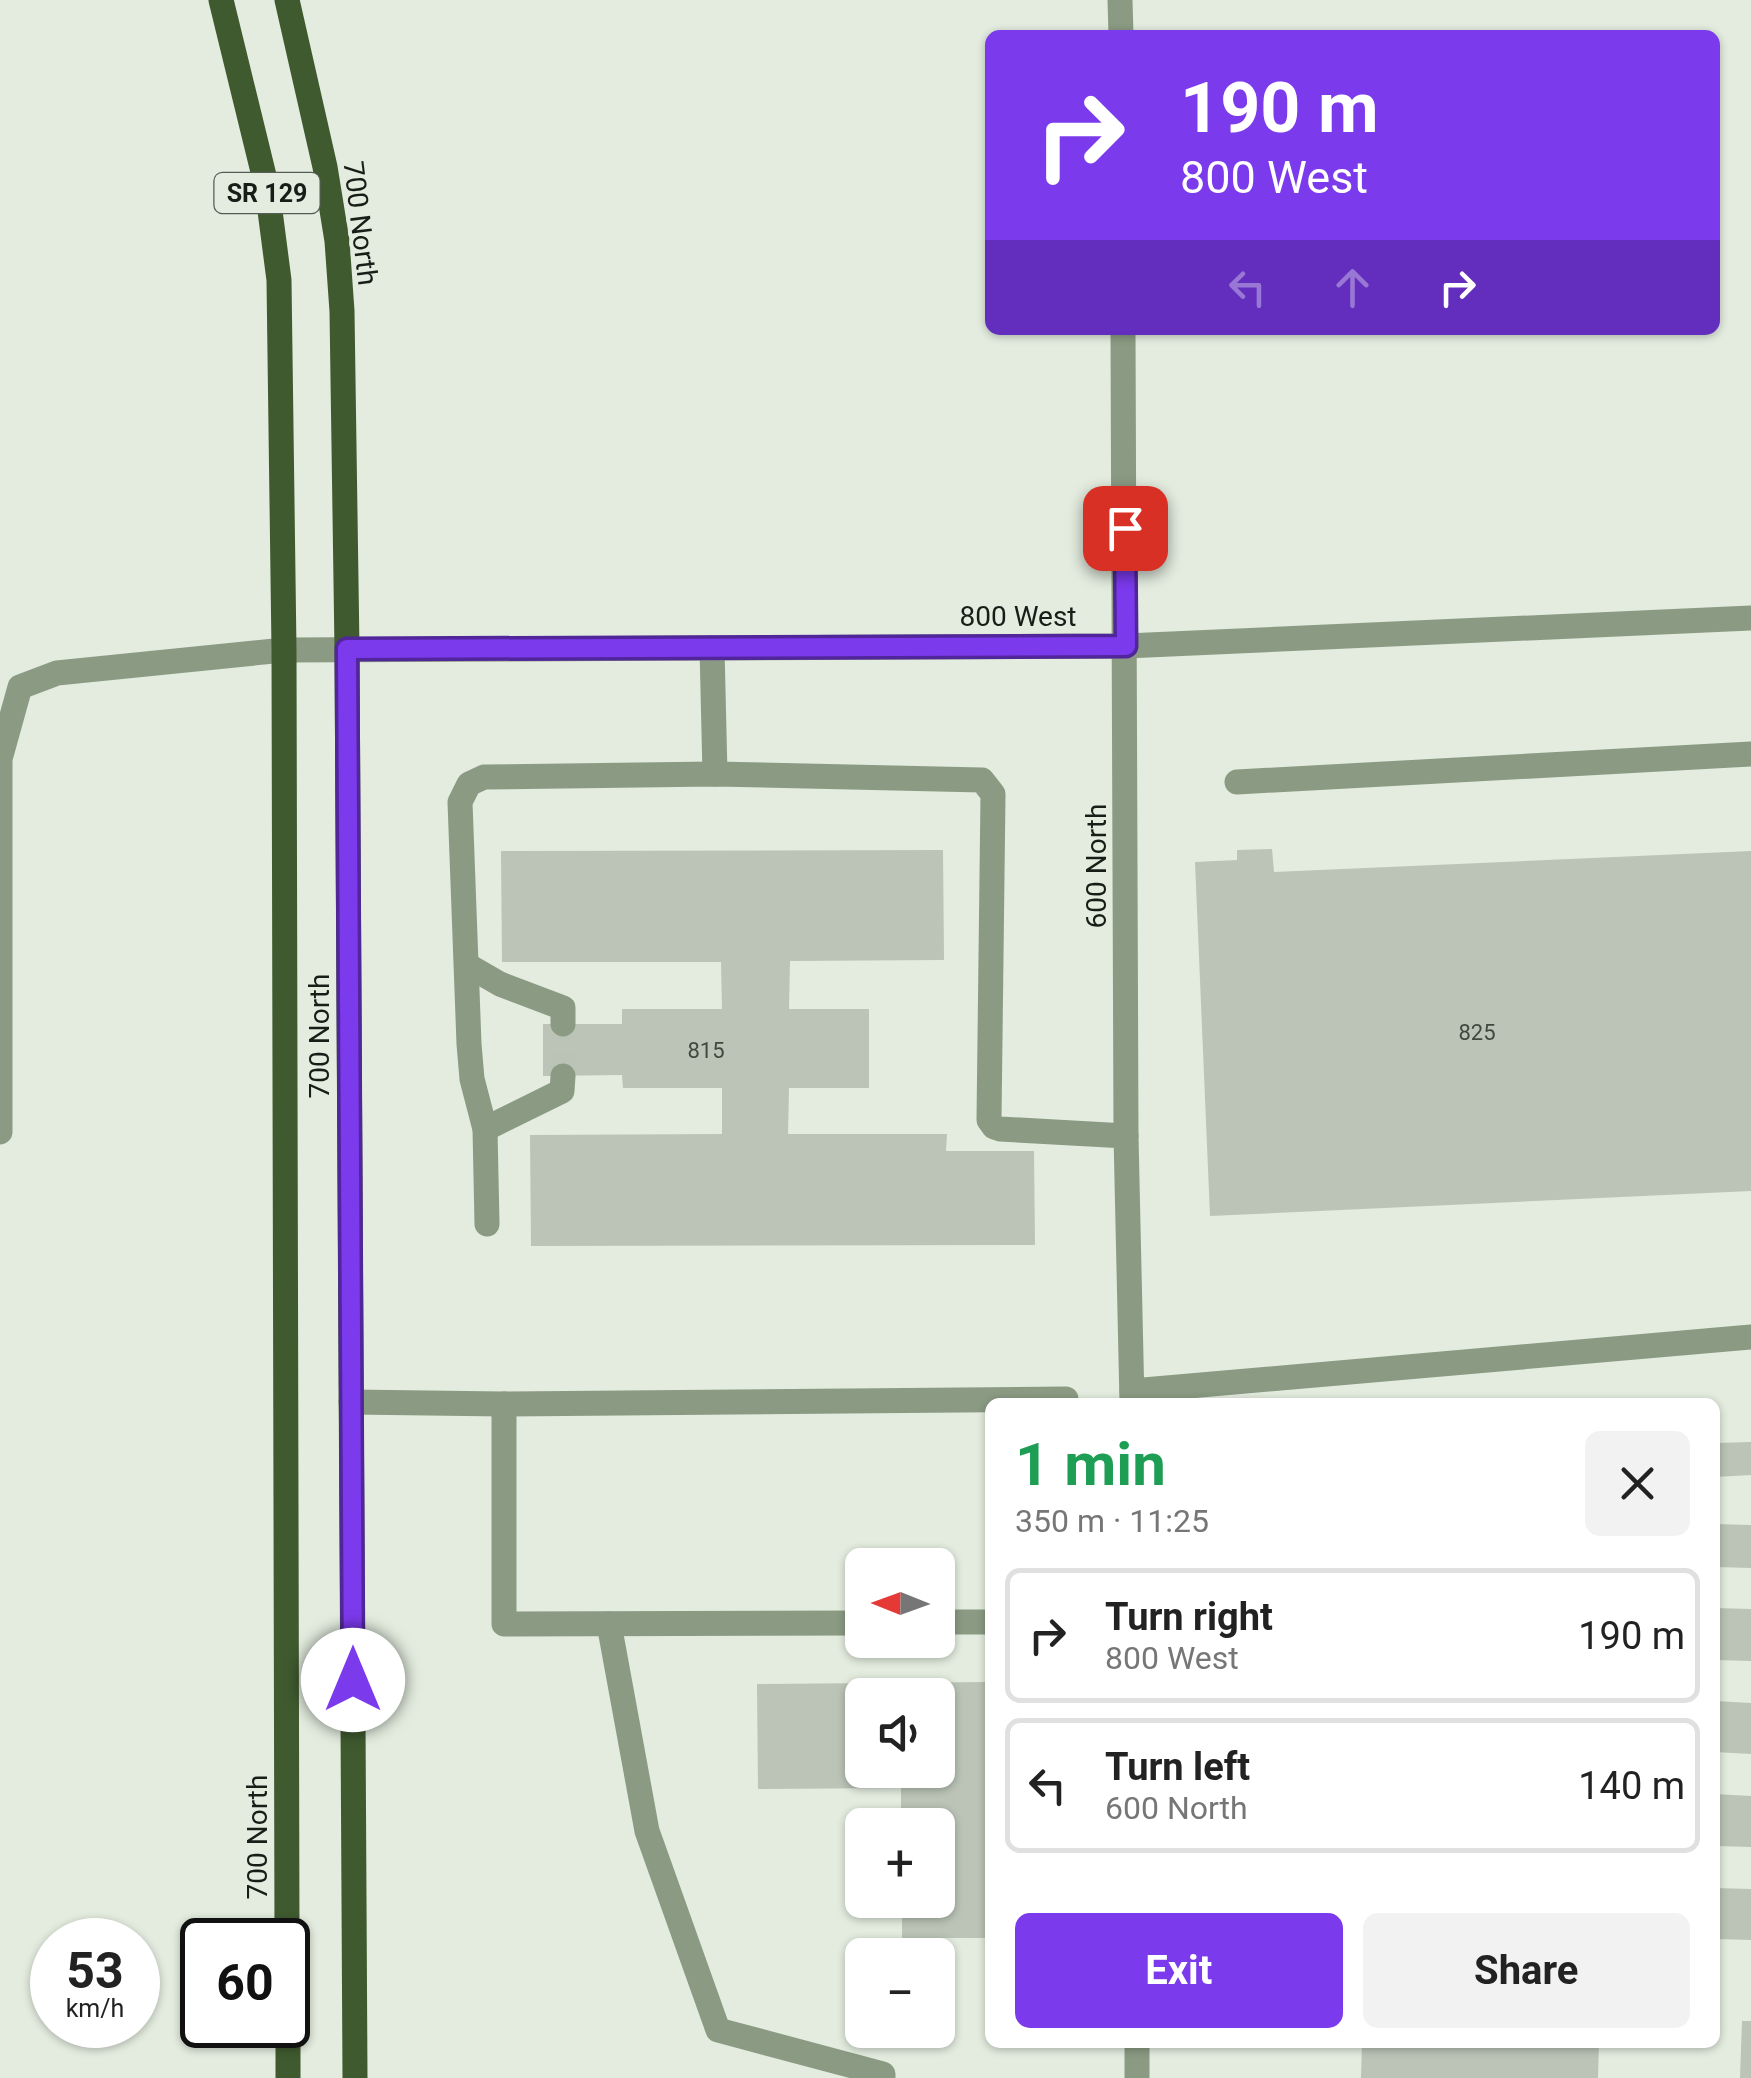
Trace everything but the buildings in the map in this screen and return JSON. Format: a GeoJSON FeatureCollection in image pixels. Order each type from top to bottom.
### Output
{"type":"FeatureCollection","features":[{"type":"Feature","properties":{"kind":"main road","name":"700 North"},"geometry":{"type":"LineString","coordinates":[[220,0],[266,188],[279,280],[284,650],[287,1918]]}},
{"type":"Feature","properties":{"kind":"main road","name":"700 North"},"geometry":{"type":"LineString","coordinates":[[287,0],[326,167],[337,241],[344,368],[354,2078]]}},
{"type":"Feature","properties":{"kind":"main road"},"geometry":{"type":"LineString","coordinates":[[288,2048],[288,2078]]}},
{"type":"Feature","properties":{"kind":"street"},"geometry":{"type":"LineString","coordinates":[[1120,0],[1120,30]]}},
{"type":"Feature","properties":{"kind":"street","name":"600 North"},"geometry":{"type":"LineString","coordinates":[[1123,335],[1126,1136],[1132,1397]]}},
{"type":"Feature","properties":{"kind":"street","name":"800 West"},"geometry":{"type":"LineString","coordinates":[[0,1132],[0,759],[20,688],[57,673],[284,650],[1126,646],[1751,618]]}},
{"type":"Feature","properties":{"kind":"street"},"geometry":{"type":"LineString","coordinates":[[712,648],[714,774]]}},
{"type":"Feature","properties":{"kind":"street"},"geometry":{"type":"LineString","coordinates":[[1237,782],[1751,754]]}},
{"type":"Feature","properties":{"kind":"street"},"geometry":{"type":"LineString","coordinates":[[488,1224],[486,1129],[472,1080],[460,802],[469,784],[484,776],[714,774],[982,780],[993,794],[989,1120],[1000,1129],[1126,1136]]}},
{"type":"Feature","properties":{"kind":"street"},"geometry":{"type":"LineString","coordinates":[[467,965],[500,984],[563,1008],[563,1024]]}},
{"type":"Feature","properties":{"kind":"street"},"geometry":{"type":"LineString","coordinates":[[486,1129],[562,1091],[563,1076]]}},
{"type":"Feature","properties":{"kind":"street"},"geometry":{"type":"LineString","coordinates":[[1132,1397],[1751,1337]]}},
{"type":"Feature","properties":{"kind":"street"},"geometry":{"type":"LineString","coordinates":[[351,1402],[985,1400]]}},
{"type":"Feature","properties":{"kind":"street"},"geometry":{"type":"LineString","coordinates":[[504,1404],[504,1624],[845,1622]]}},
{"type":"Feature","properties":{"kind":"street"},"geometry":{"type":"LineString","coordinates":[[955,1622],[985,1622]]}},
{"type":"Feature","properties":{"kind":"street"},"geometry":{"type":"LineString","coordinates":[[608,1624],[648,1831],[718,2030],[884,2074],[883,2078]]}},
{"type":"Feature","properties":{"kind":"street"},"geometry":{"type":"LineString","coordinates":[[1137,2048],[1137,2078]]}},
{"type":"Feature","properties":{"kind":"tunnel"},"geometry":{"type":"LineString","coordinates":[[563,1024],[563,1076]]}},
{"type":"Feature","properties":{"kind":"route"},"geometry":{"type":"LineString","coordinates":[[353,1680],[347,649],[1126,646],[1125,528]]}}]}
